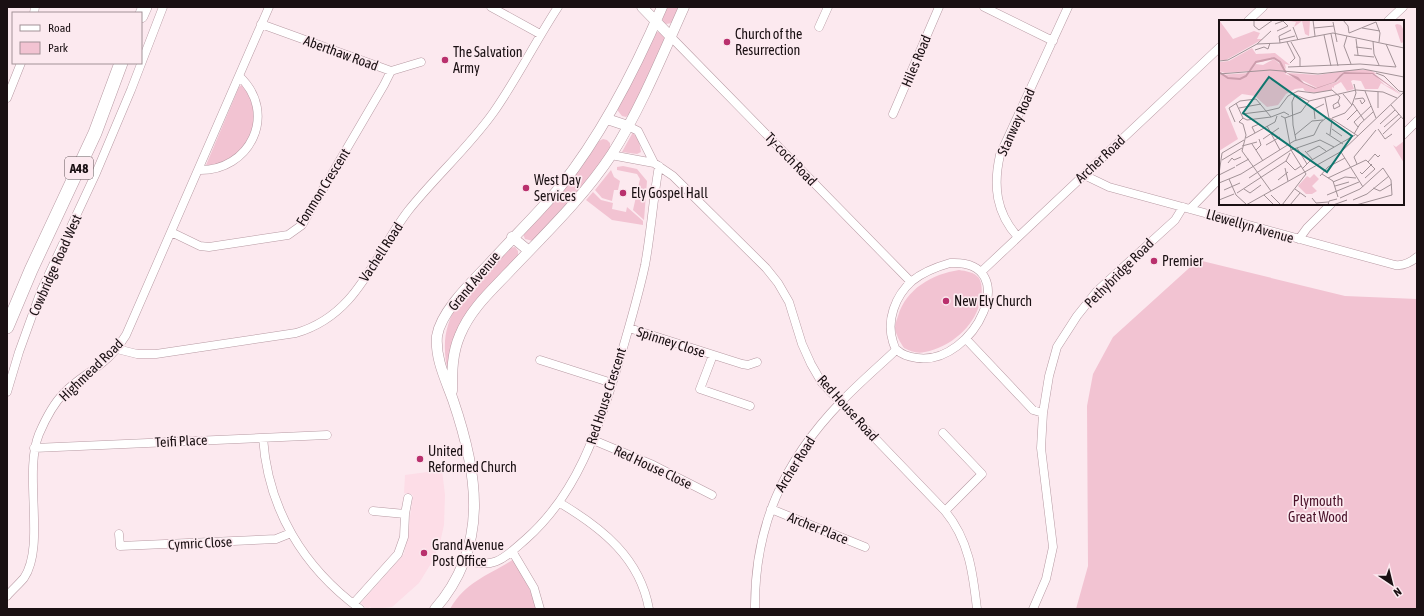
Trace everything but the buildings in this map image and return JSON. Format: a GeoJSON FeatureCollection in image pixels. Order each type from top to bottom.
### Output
{"type":"FeatureCollection","features":[{"type":"Feature","properties":{"kind":"highway","name":"Cowbridge Road West"},"geometry":{"type":"LineString","coordinates":[[7,327],[30,270],[95,133],[121,64]]}},
{"type":"Feature","properties":{"kind":"street","name":"Cowbridge Road West"},"geometry":{"type":"LineString","coordinates":[[142,60],[163,7]]}},
{"type":"Feature","properties":{"kind":"street","name":"Highmead Road"},"geometry":{"type":"LineString","coordinates":[[7,596],[24,577],[32,557],[34,448],[48,416],[64,394],[85,374],[102,364],[117,349],[132,323],[269,7]]}},
{"type":"Feature","properties":{"kind":"street"},"geometry":{"type":"LineString","coordinates":[[490,7],[540,34]]}},
{"type":"Feature","properties":{"kind":"street","name":"Vachell Road"},"geometry":{"type":"LineString","coordinates":[[117,349],[137,354],[156,354],[296,332],[308,329],[329,318],[346,303],[372,270],[396,229],[419,198],[493,113],[510,87],[540,34],[558,7]]}},
{"type":"Feature","properties":{"kind":"street"},"geometry":{"type":"LineString","coordinates":[[642,7],[671,37]]}},
{"type":"Feature","properties":{"kind":"street","name":"Grand Avenue"},"geometry":{"type":"LineString","coordinates":[[435,609],[455,582],[465,560],[472,534],[474,487],[466,439],[440,367],[437,336],[447,312],[512,237],[559,188],[589,148],[607,119],[656,22],[662,7]]}},
{"type":"Feature","properties":{"kind":"street","name":"Grand Avenue"},"geometry":{"type":"LineString","coordinates":[[452,398],[452,367],[459,336],[465,324],[487,295],[577,198],[611,155],[628,126],[684,7]]}},
{"type":"Feature","properties":{"kind":"street"},"geometry":{"type":"LineString","coordinates":[[819,27],[828,7]]}},
{"type":"Feature","properties":{"kind":"street","name":"Hiles Road"},"geometry":{"type":"LineString","coordinates":[[893,114],[939,7]]}},
{"type":"Feature","properties":{"kind":"street"},"geometry":{"type":"LineString","coordinates":[[984,7],[1053,41]]}},
{"type":"Feature","properties":{"kind":"street","name":"Stanway Road"},"geometry":{"type":"LineString","coordinates":[[1018,237],[1006,221],[997,199],[996,170],[1000,155],[1068,7]]}},
{"type":"Feature","properties":{"kind":"street"},"geometry":{"type":"LineString","coordinates":[[1249,20],[1263,7]]}},
{"type":"Feature","properties":{"kind":"street"},"geometry":{"type":"LineString","coordinates":[[1389,20],[1403,7]]}},
{"type":"Feature","properties":{"kind":"street","name":"Aberthaw Road"},"geometry":{"type":"LineString","coordinates":[[261,24],[390,71],[422,62]]}},
{"type":"Feature","properties":{"kind":"street","name":"Ty-coch Road"},"geometry":{"type":"LineString","coordinates":[[671,37],[911,282]]}},
{"type":"Feature","properties":{"kind":"street","name":"Archer Road"},"geometry":{"type":"LineString","coordinates":[[981,272],[1219,48]]}},
{"type":"Feature","properties":{"kind":"street"},"geometry":{"type":"LineString","coordinates":[[7,98],[20,64]]}},
{"type":"Feature","properties":{"kind":"street","name":"Cowbridge Road West"},"geometry":{"type":"LineString","coordinates":[[7,392],[19,352],[41,291],[62,249],[110,140],[140,64]]}},
{"type":"Feature","properties":{"kind":"street","name":"Fonmon Crescent"},"geometry":{"type":"LineString","coordinates":[[171,232],[200,246],[209,247],[288,235],[296,230],[302,225],[384,85],[390,71]]}},
{"type":"Feature","properties":{"kind":"street"},"geometry":{"type":"LineString","coordinates":[[198,170],[209,170],[223,167],[237,159],[248,148],[255,134],[258,117],[256,104],[252,91],[239,76]]}},
{"type":"Feature","properties":{"kind":"street"},"geometry":{"type":"LineString","coordinates":[[607,119],[628,126]]}},
{"type":"Feature","properties":{"kind":"street"},"geometry":{"type":"LineString","coordinates":[[1404,134],[1417,121]]}},
{"type":"Feature","properties":{"kind":"street","name":"Red House Road"},"geometry":{"type":"LineString","coordinates":[[628,126],[638,131],[657,165]]}},
{"type":"Feature","properties":{"kind":"street"},"geometry":{"type":"LineString","coordinates":[[95,133],[110,140]]}},
{"type":"Feature","properties":{"kind":"street","name":"Red House Road"},"geometry":{"type":"LineString","coordinates":[[611,155],[657,165],[673,176],[766,268],[789,302],[802,344],[822,383],[945,511],[958,528],[969,555],[977,609]]}},
{"type":"Feature","properties":{"kind":"street","name":"Red House Crescent"},"geometry":{"type":"LineString","coordinates":[[465,560],[480,565],[490,564],[512,551],[540,527],[560,503],[582,465],[593,440],[612,383],[629,328],[645,266],[657,165]]}},
{"type":"Feature","properties":{"kind":"street","name":"Llewellyn Avenue"},"geometry":{"type":"LineString","coordinates":[[1084,175],[1109,187],[1395,265],[1402,266],[1411,263],[1417,257]]}},
{"type":"Feature","properties":{"kind":"street","name":"Pethybridge Road"},"geometry":{"type":"LineString","coordinates":[[1033,609],[1046,579],[1053,547],[1041,448],[1043,413],[1052,362],[1057,347],[1066,332],[1097,291],[1219,179]]}},
{"type":"Feature","properties":{"kind":"street"},"geometry":{"type":"LineString","coordinates":[[1299,239],[1307,228],[1330,205]]}},
{"type":"Feature","properties":{"kind":"street"},"geometry":{"type":"LineString","coordinates":[[512,237],[529,251]]}},
{"type":"Feature","properties":{"kind":"street"},"geometry":{"type":"LineString","coordinates":[[963,263],[972,266],[981,272],[987,284],[987,303],[978,324],[966,339],[941,354],[930,357],[912,357],[896,350],[892,337],[891,324],[894,308],[900,295],[911,282],[928,271],[950,264],[963,263]]}},
{"type":"Feature","properties":{"kind":"street","name":"Spinney Close"},"geometry":{"type":"LineString","coordinates":[[629,328],[742,364],[748,365],[757,362]]}},
{"type":"Feature","properties":{"kind":"street"},"geometry":{"type":"LineString","coordinates":[[966,339],[1033,410],[1043,413]]}},
{"type":"Feature","properties":{"kind":"street","name":"Archer Road"},"geometry":{"type":"LineString","coordinates":[[755,609],[755,588],[758,557],[771,509],[783,479],[816,430],[841,402],[896,350]]}},
{"type":"Feature","properties":{"kind":"street","name":"Spinney Close"},"geometry":{"type":"LineString","coordinates":[[713,356],[700,389],[750,406]]}},
{"type":"Feature","properties":{"kind":"street"},"geometry":{"type":"LineString","coordinates":[[540,360],[612,383]]}},
{"type":"Feature","properties":{"kind":"street"},"geometry":{"type":"LineString","coordinates":[[943,433],[982,474],[945,511]]}},
{"type":"Feature","properties":{"kind":"street","name":"Teifi Place"},"geometry":{"type":"LineString","coordinates":[[34,448],[327,435]]}},
{"type":"Feature","properties":{"kind":"street"},"geometry":{"type":"LineString","coordinates":[[263,438],[264,455],[271,487],[280,513],[291,533],[315,570],[357,607],[398,554],[404,537],[405,514],[408,498]]}},
{"type":"Feature","properties":{"kind":"street","name":"Red House Close"},"geometry":{"type":"LineString","coordinates":[[593,440],[653,465],[712,495]]}},
{"type":"Feature","properties":{"kind":"street"},"geometry":{"type":"LineString","coordinates":[[560,503],[598,528],[621,551],[639,577],[649,609]]}},
{"type":"Feature","properties":{"kind":"street","name":"Archer Place"},"geometry":{"type":"LineString","coordinates":[[771,509],[865,547]]}},
{"type":"Feature","properties":{"kind":"street"},"geometry":{"type":"LineString","coordinates":[[373,511],[405,514]]}},
{"type":"Feature","properties":{"kind":"street","name":"Cymric Close"},"geometry":{"type":"LineString","coordinates":[[119,534],[120,546],[276,539],[291,533]]}},
{"type":"Feature","properties":{"kind":"street"},"geometry":{"type":"LineString","coordinates":[[512,551],[534,588],[540,609]]}},
{"type":"Feature","properties":{"kind":"shaded area"},"geometry":{"type":"Polygon","coordinates":[[[442,470],[445,495],[444,525],[440,543],[432,562],[419,583],[392,607],[373,609],[370,607],[367,609],[361,603],[404,554],[413,495],[404,493],[405,475],[442,470]]]}},
{"type":"Feature","properties":{"kind":"green space"},"geometry":{"type":"Polygon","coordinates":[[[666,7],[681,7],[672,23],[666,24],[663,22],[662,16],[666,7]]]}},
{"type":"Feature","properties":{"kind":"green space"},"geometry":{"type":"Polygon","coordinates":[[[655,33],[661,33],[665,39],[631,112],[626,117],[622,116],[618,111],[618,108],[655,33]]]}},
{"type":"Feature","properties":{"kind":"green space"},"geometry":{"type":"Polygon","coordinates":[[[243,84],[246,87],[254,110],[254,121],[246,144],[239,153],[229,160],[218,164],[206,165],[239,87],[243,84]]]}},
{"type":"Feature","properties":{"kind":"green space"},"geometry":{"type":"Polygon","coordinates":[[[633,132],[639,141],[641,152],[637,154],[622,152],[633,132]]]}},
{"type":"Feature","properties":{"kind":"green space"},"geometry":{"type":"Polygon","coordinates":[[[603,139],[610,143],[610,148],[595,171],[533,241],[525,239],[523,234],[578,172],[599,141],[603,139]]]}},
{"type":"Feature","properties":{"kind":"green space"},"geometry":{"type":"Polygon","coordinates":[[[623,166],[637,169],[647,181],[644,220],[633,210],[640,179],[637,174],[617,170],[617,167],[623,166]]]}},
{"type":"Feature","properties":{"kind":"green space"},"geometry":{"type":"Polygon","coordinates":[[[611,170],[614,177],[620,181],[618,190],[614,190],[612,201],[602,198],[595,190],[611,170]]]}},
{"type":"Feature","properties":{"kind":"green space"},"geometry":{"type":"Polygon","coordinates":[[[593,192],[601,200],[613,203],[612,209],[626,212],[627,207],[643,221],[643,225],[612,220],[586,200],[593,192]]]}},
{"type":"Feature","properties":{"kind":"green space"},"geometry":{"type":"Polygon","coordinates":[[[515,247],[518,251],[518,256],[478,299],[448,372],[445,344],[447,327],[454,311],[459,302],[509,248],[515,247]]]}},
{"type":"Feature","properties":{"kind":"green space","name":"Plymouth Great Wood"},"geometry":{"type":"Polygon","coordinates":[[[1198,260],[1345,296],[1417,299],[1417,609],[1076,609],[1088,566],[1087,406],[1093,374],[1113,337],[1198,260]]]}},
{"type":"Feature","properties":{"kind":"green space"},"geometry":{"type":"Polygon","coordinates":[[[959,270],[975,274],[979,278],[982,287],[980,303],[972,320],[959,335],[943,346],[919,353],[904,348],[897,336],[895,326],[902,306],[907,298],[921,284],[930,279],[959,270]]]}},
{"type":"Feature","properties":{"kind":"green space"},"geometry":{"type":"Polygon","coordinates":[[[514,559],[527,583],[537,609],[450,609],[470,585],[514,559]]]}},
{"type":"Feature","properties":{"kind":"place","name":"Church of the Resurrection"},"geometry":{"type":"Point","coordinates":[727,42]}},
{"type":"Feature","properties":{"kind":"place","name":"The Salvation Army"},"geometry":{"type":"Point","coordinates":[445,60]}},
{"type":"Feature","properties":{"kind":"place","name":"West Day Services"},"geometry":{"type":"Point","coordinates":[526,188]}},
{"type":"Feature","properties":{"kind":"place","name":"Ely Gospel Hall"},"geometry":{"type":"Point","coordinates":[623,193]}},
{"type":"Feature","properties":{"kind":"place","name":"Premier"},"geometry":{"type":"Point","coordinates":[1154,261]}},
{"type":"Feature","properties":{"kind":"place","name":"New Ely Church"},"geometry":{"type":"Point","coordinates":[946,301]}},
{"type":"Feature","properties":{"kind":"place","name":"United Reformed Church"},"geometry":{"type":"Point","coordinates":[420,459]}},
{"type":"Feature","properties":{"kind":"place","name":"Grand Avenue Post Office"},"geometry":{"type":"Point","coordinates":[424,553]}}]}
